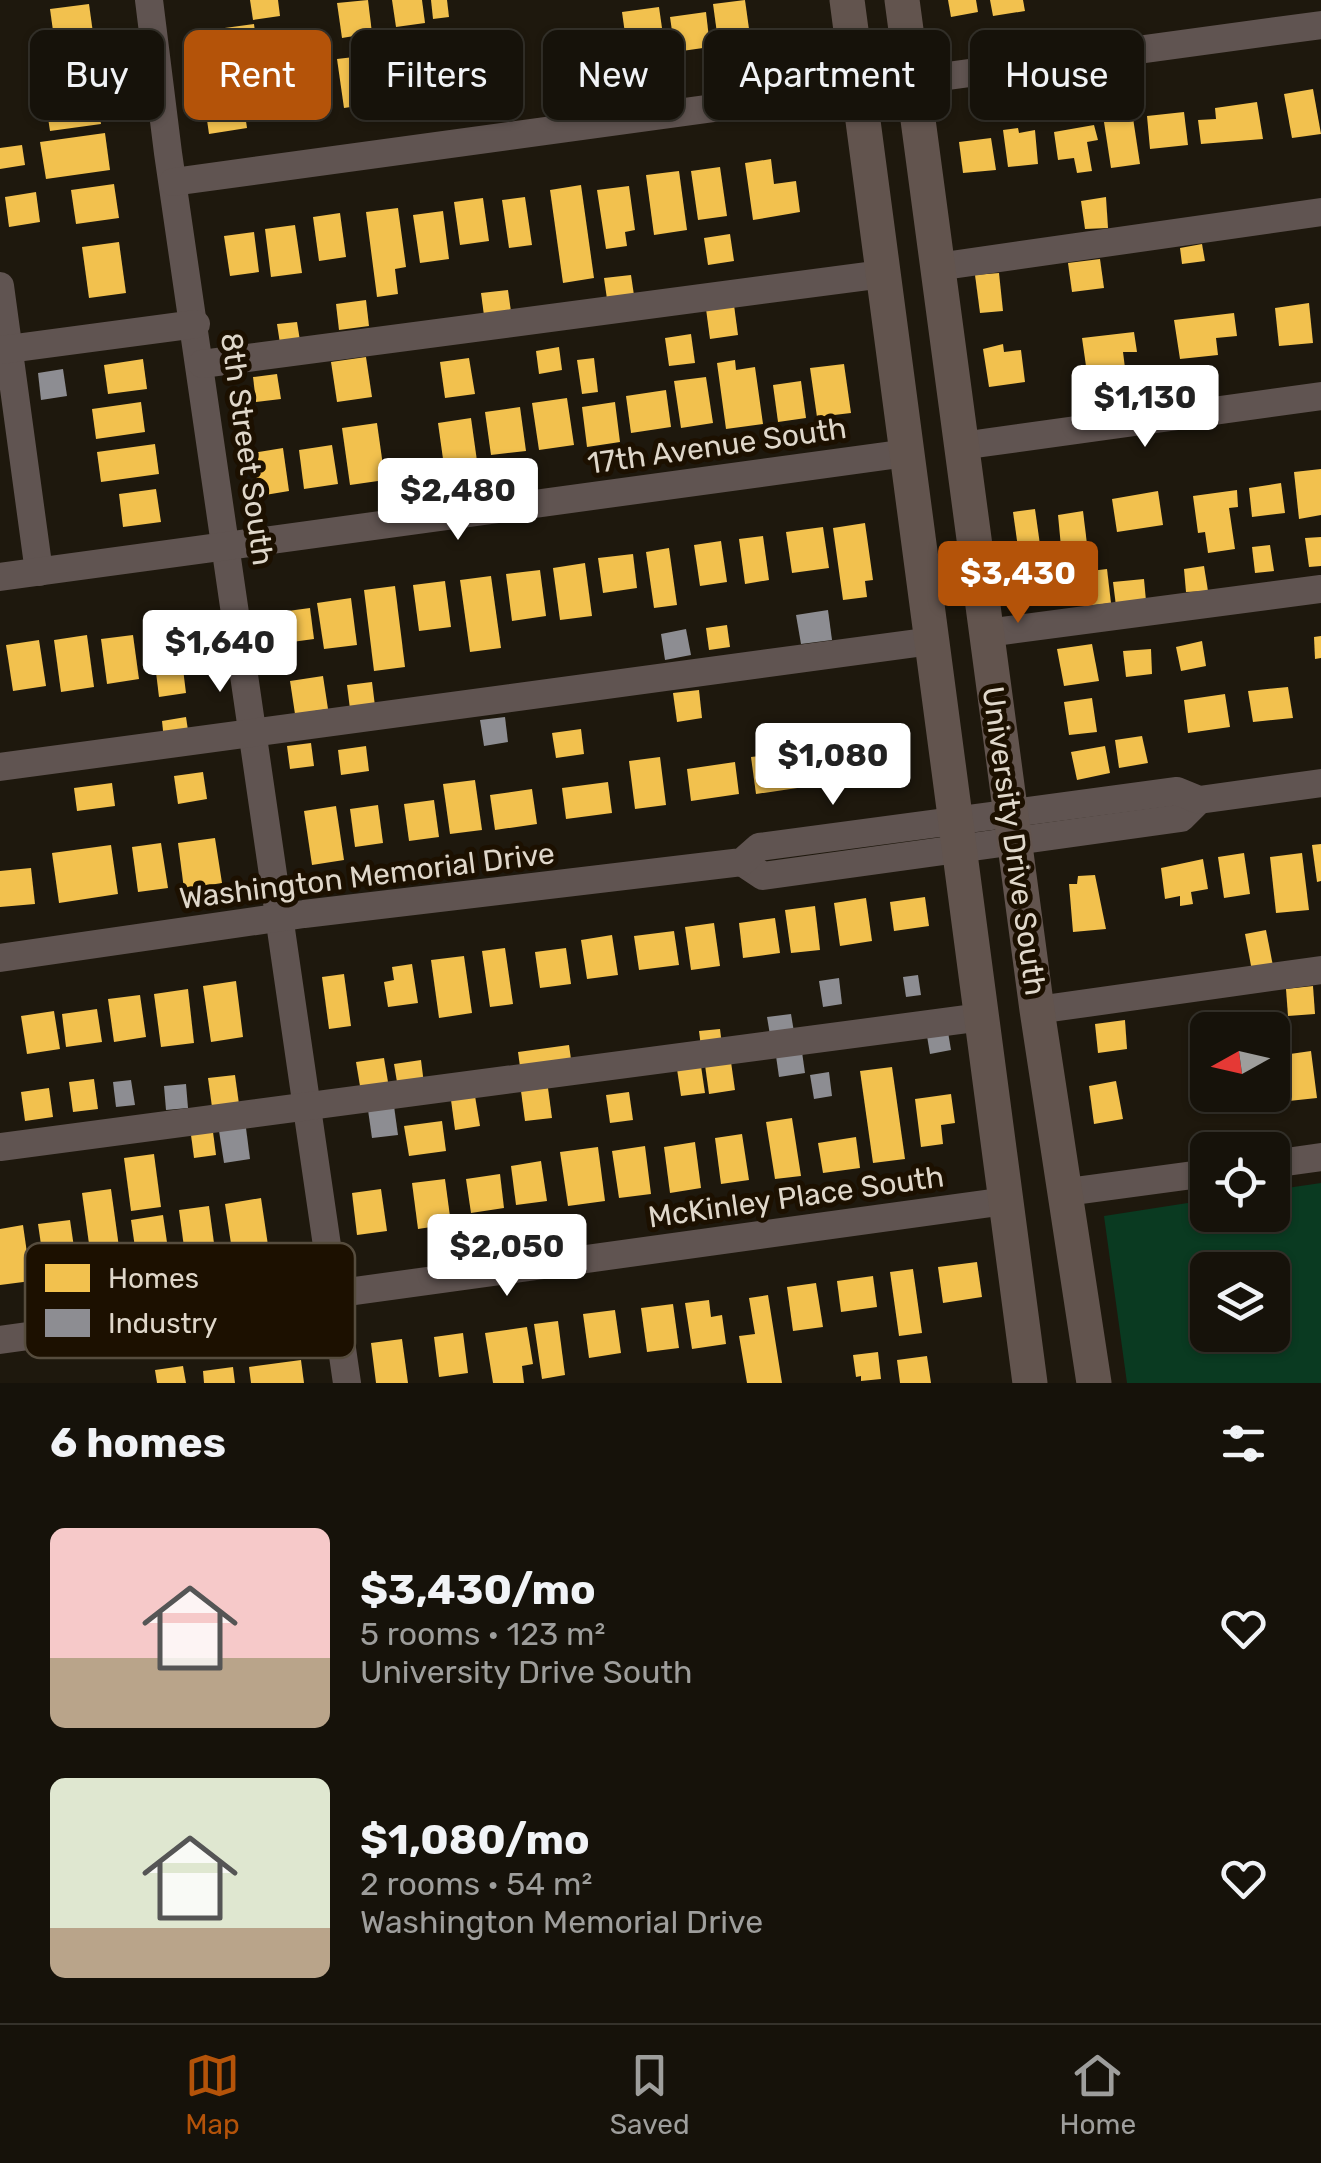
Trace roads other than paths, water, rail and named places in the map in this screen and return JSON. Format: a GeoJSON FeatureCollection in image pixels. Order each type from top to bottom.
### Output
{"type":"FeatureCollection","features":[{"type":"Feature","properties":{"kind":"main road","name":"University Drive South"},"geometry":{"type":"LineString","coordinates":[[847,0],[851,30]]}},
{"type":"Feature","properties":{"kind":"main road","name":"University Drive South"},"geometry":{"type":"LineString","coordinates":[[902,0],[906,30]]}},
{"type":"Feature","properties":{"kind":"main road","name":"University Drive South"},"geometry":{"type":"LineString","coordinates":[[862,120],[1030,1383]]}},
{"type":"Feature","properties":{"kind":"main road","name":"University Drive South"},"geometry":{"type":"LineString","coordinates":[[918,120],[1037,1010],[1094,1383]]}},
{"type":"Feature","properties":{"kind":"street","name":"8th Street South"},"geometry":{"type":"LineString","coordinates":[[150,0],[328,1243]]}},
{"type":"Feature","properties":{"kind":"street"},"geometry":{"type":"LineString","coordinates":[[950,76],[1321,24]]}},
{"type":"Feature","properties":{"kind":"street"},"geometry":{"type":"LineString","coordinates":[[173,182],[704,109]]}},
{"type":"Feature","properties":{"kind":"street"},"geometry":{"type":"LineString","coordinates":[[938,266],[1321,212]]}},
{"type":"Feature","properties":{"kind":"street"},"geometry":{"type":"LineString","coordinates":[[202,364],[883,274]]}},
{"type":"Feature","properties":{"kind":"street"},"geometry":{"type":"LineString","coordinates":[[0,286],[5,349],[38,572]]}},
{"type":"Feature","properties":{"kind":"street"},"geometry":{"type":"LineString","coordinates":[[5,349],[196,324]]}},
{"type":"Feature","properties":{"kind":"street"},"geometry":{"type":"LineString","coordinates":[[962,446],[1321,396]]}},
{"type":"Feature","properties":{"kind":"street","name":"17th Avenue South"},"geometry":{"type":"LineString","coordinates":[[0,577],[907,453]]}},
{"type":"Feature","properties":{"kind":"street"},"geometry":{"type":"LineString","coordinates":[[986,633],[1321,589]]}},
{"type":"Feature","properties":{"kind":"street"},"geometry":{"type":"LineString","coordinates":[[0,767],[932,641]]}},
{"type":"Feature","properties":{"kind":"street","name":"Washington Memorial Drive"},"geometry":{"type":"LineString","coordinates":[[0,958],[281,918],[742,862],[763,876],[957,835],[1181,818],[1199,800],[1321,782]]}},
{"type":"Feature","properties":{"kind":"street"},"geometry":{"type":"LineString","coordinates":[[1037,1010],[1321,970]]}},
{"type":"Feature","properties":{"kind":"street"},"geometry":{"type":"LineString","coordinates":[[0,1146],[982,1017]]}},
{"type":"Feature","properties":{"kind":"street"},"geometry":{"type":"LineString","coordinates":[[1290,1161],[1321,1157]]}},
{"type":"Feature","properties":{"kind":"street"},"geometry":{"type":"LineString","coordinates":[[1067,1192],[1190,1175]]}},
{"type":"Feature","properties":{"kind":"street","name":"McKinley Place South"},"geometry":{"type":"LineString","coordinates":[[355,1291],[1006,1201]]}},
{"type":"Feature","properties":{"kind":"street","name":"McKinley Place South"},"geometry":{"type":"LineString","coordinates":[[0,1340],[25,1337]]}},
{"type":"Feature","properties":{"kind":"street","name":"8th Street South"},"geometry":{"type":"LineString","coordinates":[[344,1358],[347,1383]]}}]}
